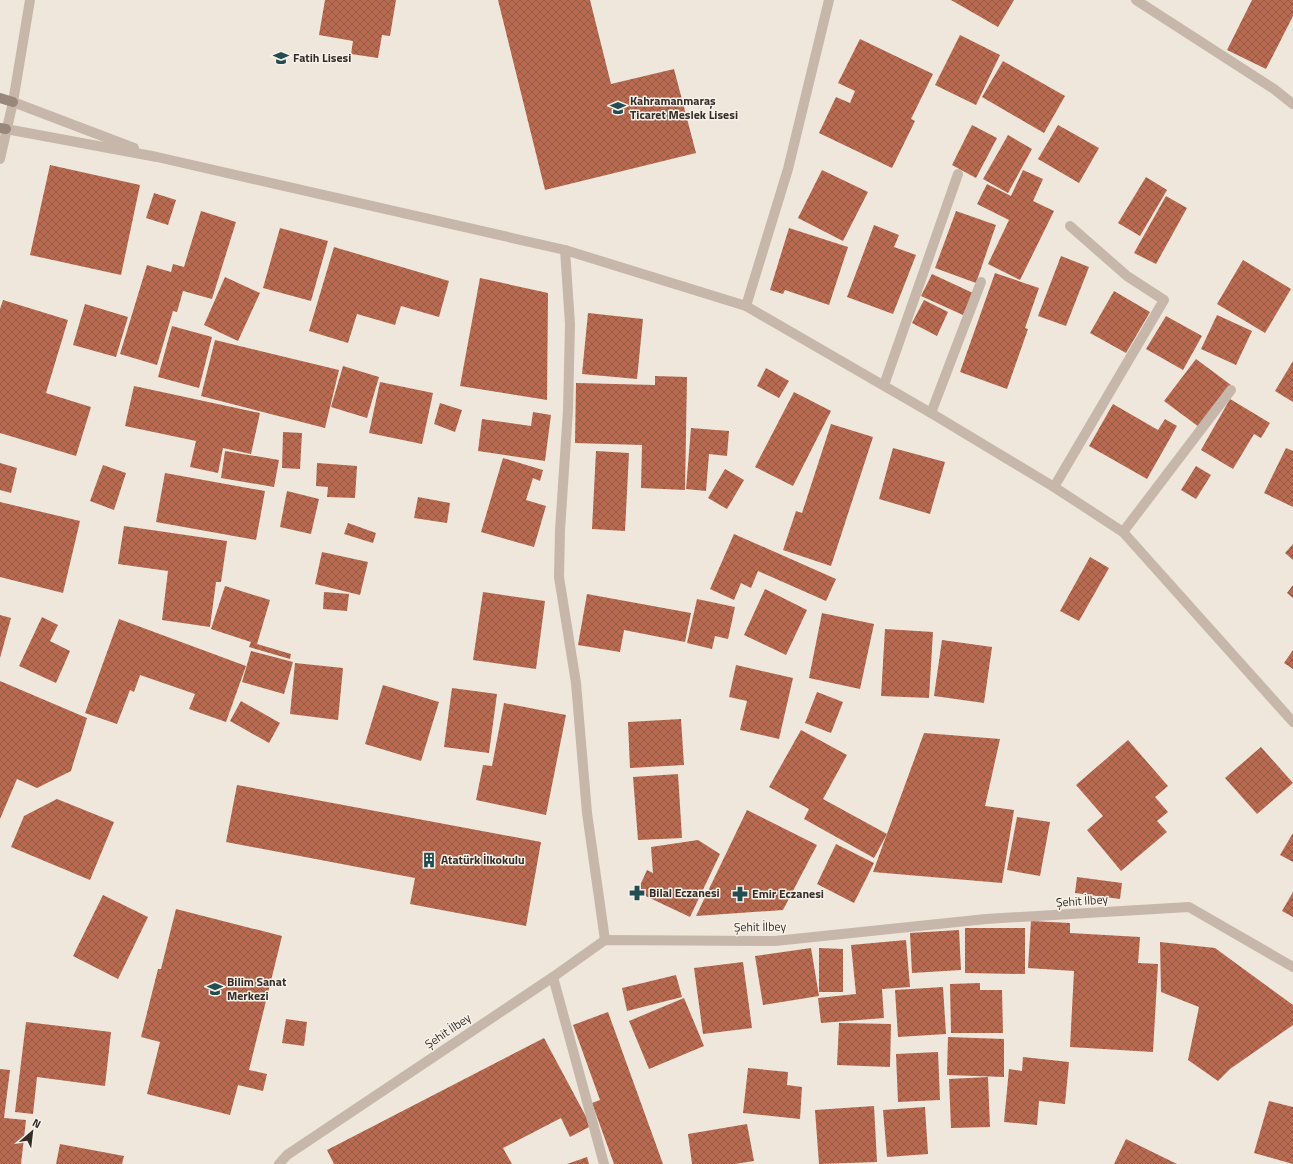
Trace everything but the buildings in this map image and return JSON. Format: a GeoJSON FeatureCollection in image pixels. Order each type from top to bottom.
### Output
{"type":"FeatureCollection","features":[{"type":"Feature","properties":{"kind":"main road"},"geometry":{"type":"LineString","coordinates":[[0,98],[13,102]]}},
{"type":"Feature","properties":{"kind":"street"},"geometry":{"type":"LineString","coordinates":[[0,159],[3,128],[13,102],[30,0]]}},
{"type":"Feature","properties":{"kind":"street"},"geometry":{"type":"LineString","coordinates":[[746,306],[788,169],[829,0]]}},
{"type":"Feature","properties":{"kind":"street"},"geometry":{"type":"LineString","coordinates":[[1136,0],[1293,104]]}},
{"type":"Feature","properties":{"kind":"street"},"geometry":{"type":"LineString","coordinates":[[13,102],[157,157]]}},
{"type":"Feature","properties":{"kind":"street"},"geometry":{"type":"LineString","coordinates":[[3,128],[157,157],[565,250],[746,306],[931,413],[1054,487],[1123,532],[1293,722]]}},
{"type":"Feature","properties":{"kind":"street"},"geometry":{"type":"LineString","coordinates":[[884,385],[958,174]]}},
{"type":"Feature","properties":{"kind":"street"},"geometry":{"type":"LineString","coordinates":[[1054,487],[1164,300],[1127,276],[1070,226]]}},
{"type":"Feature","properties":{"kind":"street"},"geometry":{"type":"LineString","coordinates":[[565,250],[570,324],[568,410],[559,577],[576,683],[587,813],[605,940]]}},
{"type":"Feature","properties":{"kind":"street"},"geometry":{"type":"LineString","coordinates":[[931,413],[981,282]]}},
{"type":"Feature","properties":{"kind":"street"},"geometry":{"type":"LineString","coordinates":[[1123,532],[1231,390]]}},
{"type":"Feature","properties":{"kind":"street","name":"Şehit İlbey"},"geometry":{"type":"LineString","coordinates":[[279,1164],[287,1155],[553,977],[605,940],[775,941],[986,920],[1189,907],[1293,967]]}},
{"type":"Feature","properties":{"kind":"street"},"geometry":{"type":"LineString","coordinates":[[553,977],[604,1164]]}},
{"type":"Feature","properties":{"kind":"place","name":"Fatih Lisesi"},"geometry":{"type":"Point","coordinates":[281,58]}},
{"type":"Feature","properties":{"kind":"place","name":"Kahramanmaraş Ticaret Meslek Lisesi"},"geometry":{"type":"Point","coordinates":[618,108]}},
{"type":"Feature","properties":{"kind":"place","name":"Atatürk İlkokulu"},"geometry":{"type":"Point","coordinates":[429,860]}},
{"type":"Feature","properties":{"kind":"place","name":"Bilal Eczanesi"},"geometry":{"type":"Point","coordinates":[637,893]}},
{"type":"Feature","properties":{"kind":"place","name":"Emir Eczanesi"},"geometry":{"type":"Point","coordinates":[740,894]}},
{"type":"Feature","properties":{"kind":"place","name":"Bilim Sanat Merkezi"},"geometry":{"type":"Point","coordinates":[215,989]}}]}
